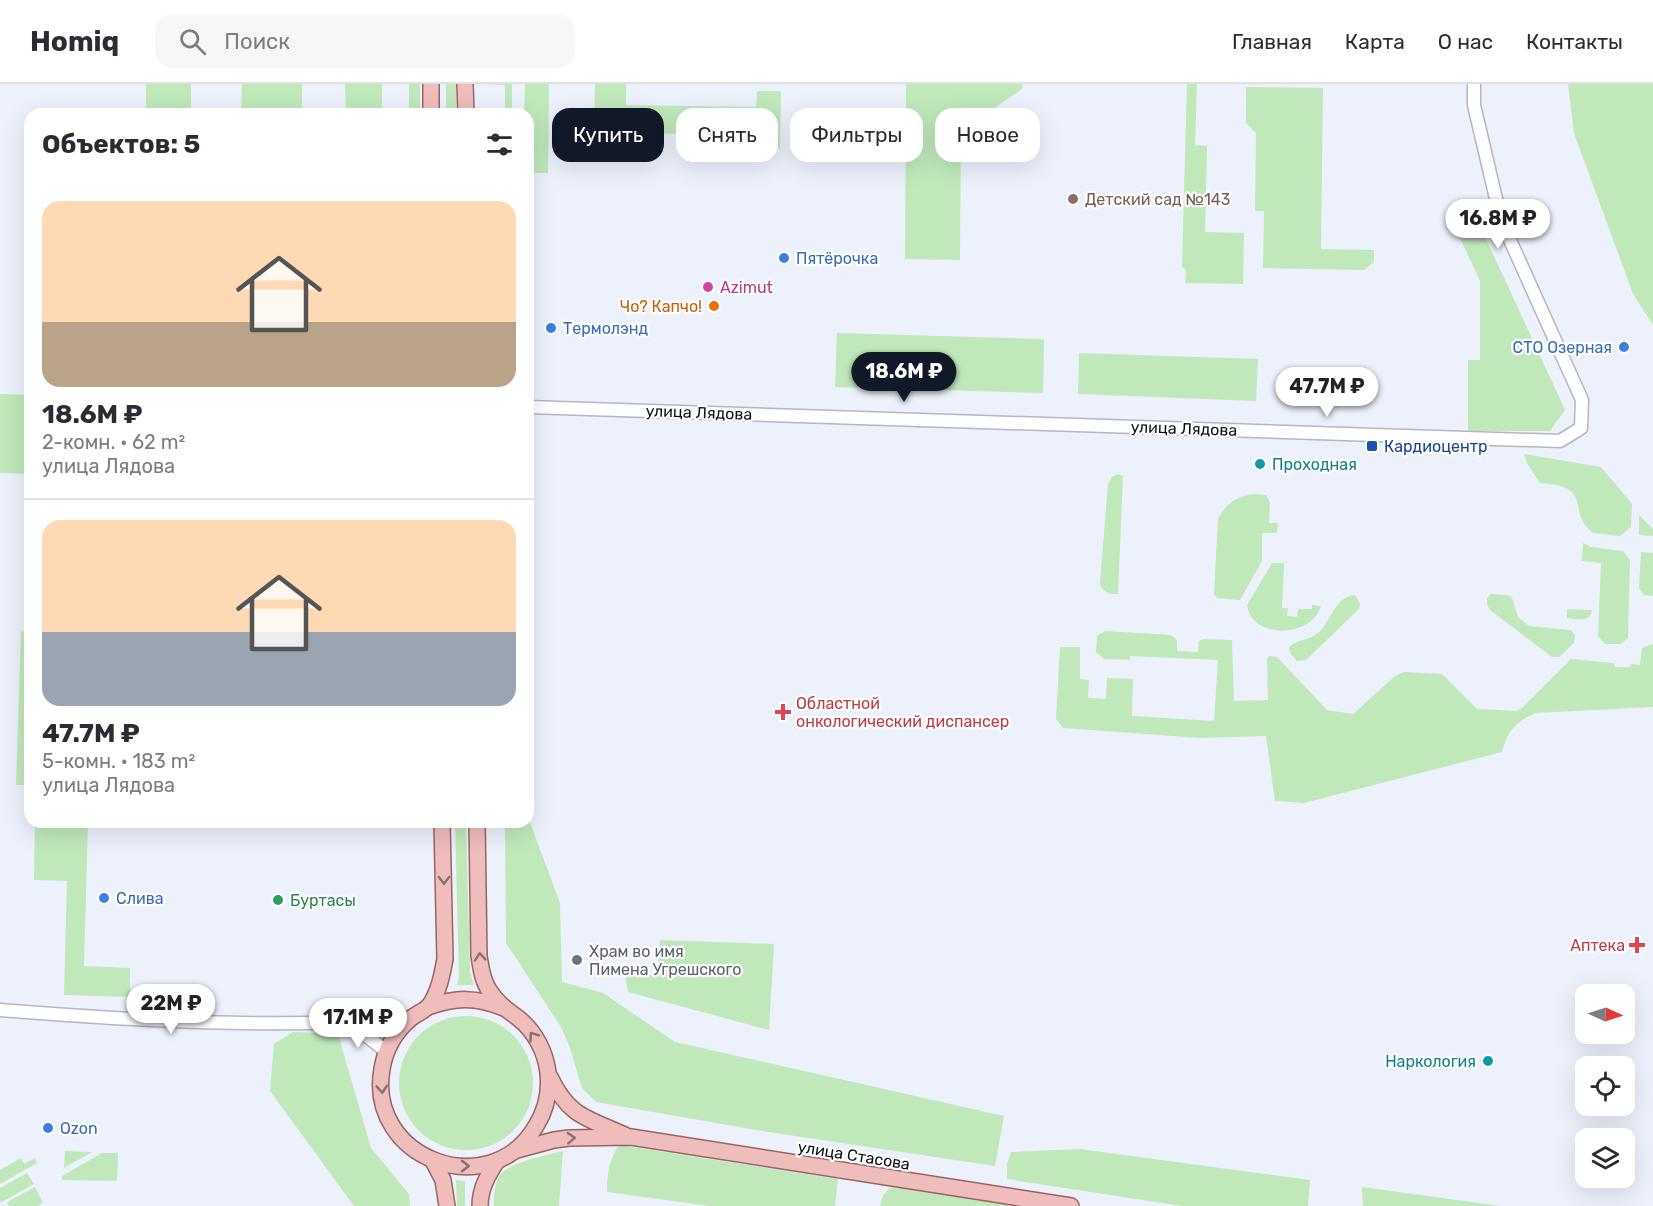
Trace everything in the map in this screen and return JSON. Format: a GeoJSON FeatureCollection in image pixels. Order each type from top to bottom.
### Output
{"type":"FeatureCollection","features":[{"type":"Feature","properties":{"kind":"main road"},"geometry":{"type":"LineString","coordinates":[[431,84],[431,108]]}},
{"type":"Feature","properties":{"kind":"main road"},"geometry":{"type":"LineString","coordinates":[[465,84],[466,108]]}},
{"type":"Feature","properties":{"kind":"main road"},"geometry":{"type":"LineString","coordinates":[[428,1007],[442,978],[445,959],[442,828]]}},
{"type":"Feature","properties":{"kind":"main road"},"geometry":{"type":"LineString","coordinates":[[477,828],[479,956],[482,972],[488,989],[504,1008],[534,1035],[543,1053],[548,1073],[548,1094],[542,1116],[531,1135],[515,1151],[497,1161],[466,1167],[450,1166],[433,1161],[418,1153],[404,1141],[392,1126],[384,1108],[381,1089],[382,1070],[393,1039],[411,1018],[428,1007],[446,1001],[466,999],[485,1001],[504,1008]]}},
{"type":"Feature","properties":{"kind":"main road","name":"улица Стасова"},"geometry":{"type":"LineString","coordinates":[[548,1073],[556,1091],[575,1113],[631,1137]]}},
{"type":"Feature","properties":{"kind":"main road","name":"улица Стасова"},"geometry":{"type":"LineString","coordinates":[[515,1151],[570,1138],[631,1137],[1071,1206]]}},
{"type":"Feature","properties":{"kind":"main road"},"geometry":{"type":"LineString","coordinates":[[433,1161],[442,1180],[447,1206]]}},
{"type":"Feature","properties":{"kind":"main road"},"geometry":{"type":"LineString","coordinates":[[480,1206],[485,1180],[497,1161]]}},
{"type":"Feature","properties":{"kind":"street","name":"улица Лядова"},"geometry":{"type":"LineString","coordinates":[[534,406],[1560,441],[1581,428],[1582,400],[1501,220],[1474,105],[1474,84]]}},
{"type":"Feature","properties":{"kind":"street"},"geometry":{"type":"LineString","coordinates":[[0,1010],[118,1018],[344,1023],[411,1018]]}},
{"type":"Feature","properties":{"kind":"street"},"geometry":{"type":"LineString","coordinates":[[344,1023],[387,1052]]}},
{"type":"Feature","properties":{"kind":"green space"},"geometry":{"type":"Polygon","coordinates":[[[146,84],[191,84],[191,108],[146,108],[146,84]]]}},
{"type":"Feature","properties":{"kind":"green space"},"geometry":{"type":"Polygon","coordinates":[[[242,84],[302,84],[302,108],[241,108],[242,84]]]}},
{"type":"Feature","properties":{"kind":"green space"},"geometry":{"type":"Polygon","coordinates":[[[345,84],[382,84],[382,108],[346,108],[345,84]]]}},
{"type":"Feature","properties":{"kind":"green space"},"geometry":{"type":"Polygon","coordinates":[[[409,84],[420,84],[420,108],[409,108],[409,84]]]}},
{"type":"Feature","properties":{"kind":"green space"},"geometry":{"type":"Polygon","coordinates":[[[446,84],[456,84],[456,108],[446,108],[446,84]]]}},
{"type":"Feature","properties":{"kind":"green space"},"geometry":{"type":"Polygon","coordinates":[[[482,84],[512,84],[512,108],[505,108],[505,85],[482,84]]]}},
{"type":"Feature","properties":{"kind":"green space"},"geometry":{"type":"Polygon","coordinates":[[[525,84],[549,84],[548,173],[534,173],[534,108],[524,108],[525,84]]]}},
{"type":"Feature","properties":{"kind":"green space"},"geometry":{"type":"Polygon","coordinates":[[[595,84],[626,84],[626,105],[756,107],[757,91],[781,91],[780,148],[778,148],[778,108],[676,108],[676,134],[664,134],[664,108],[595,108],[595,84]]]}},
{"type":"Feature","properties":{"kind":"green space"},"geometry":{"type":"Polygon","coordinates":[[[906,84],[1023,84],[1022,89],[994,108],[935,108],[935,162],[961,162],[960,260],[905,259],[906,162],[923,162],[923,108],[906,108],[906,84]]]}},
{"type":"Feature","properties":{"kind":"green space"},"geometry":{"type":"Polygon","coordinates":[[[1187,84],[1197,84],[1195,145],[1207,146],[1205,232],[1244,233],[1243,284],[1185,283],[1186,271],[1182,266],[1187,84]]]}},
{"type":"Feature","properties":{"kind":"green space"},"geometry":{"type":"Polygon","coordinates":[[[1568,84],[1653,84],[1653,325],[1633,294],[1574,133],[1568,84]]]}},
{"type":"Feature","properties":{"kind":"green space"},"geometry":{"type":"Polygon","coordinates":[[[1246,87],[1323,88],[1321,249],[1374,250],[1374,262],[1364,270],[1263,268],[1264,211],[1255,211],[1256,133],[1246,123],[1246,87]]]}},
{"type":"Feature","properties":{"kind":"green space"},"geometry":{"type":"Polygon","coordinates":[[[1481,228],[1565,410],[1550,431],[1468,431],[1468,360],[1480,360],[1480,281],[1460,238],[1481,228]]]}},
{"type":"Feature","properties":{"kind":"green space"},"geometry":{"type":"Polygon","coordinates":[[[837,333],[1044,339],[1043,393],[835,387],[837,333]]]}},
{"type":"Feature","properties":{"kind":"green space"},"geometry":{"type":"Polygon","coordinates":[[[1079,353],[1258,359],[1256,401],[1078,394],[1079,353]]]}},
{"type":"Feature","properties":{"kind":"green space"},"geometry":{"type":"Polygon","coordinates":[[[0,394],[24,395],[24,474],[0,473],[0,394]]]}},
{"type":"Feature","properties":{"kind":"green space"},"geometry":{"type":"Polygon","coordinates":[[[1524,454],[1601,467],[1632,504],[1631,527],[1620,536],[1593,533],[1580,516],[1574,495],[1568,489],[1557,485],[1540,483],[1524,454]]]}},
{"type":"Feature","properties":{"kind":"green space"},"geometry":{"type":"Polygon","coordinates":[[[1118,474],[1123,476],[1118,594],[1112,594],[1103,589],[1100,584],[1108,484],[1112,477],[1118,474]]]}},
{"type":"Feature","properties":{"kind":"green space"},"geometry":{"type":"Polygon","coordinates":[[[1252,494],[1266,495],[1270,502],[1269,523],[1278,523],[1277,533],[1262,533],[1262,561],[1240,600],[1217,598],[1214,594],[1218,519],[1232,502],[1252,494]]]}},
{"type":"Feature","properties":{"kind":"green space"},"geometry":{"type":"Polygon","coordinates":[[[1639,515],[1653,529],[1653,536],[1639,535],[1639,515]]]}},
{"type":"Feature","properties":{"kind":"green space"},"geometry":{"type":"Polygon","coordinates":[[[1583,543],[1591,547],[1623,551],[1630,560],[1628,638],[1621,644],[1605,644],[1598,636],[1601,563],[1582,561],[1583,543]]]}},
{"type":"Feature","properties":{"kind":"green space"},"geometry":{"type":"Polygon","coordinates":[[[1641,552],[1653,553],[1653,596],[1644,595],[1639,588],[1641,552]]]}},
{"type":"Feature","properties":{"kind":"green space"},"geometry":{"type":"Polygon","coordinates":[[[1272,563],[1284,563],[1282,608],[1288,608],[1287,616],[1297,617],[1298,609],[1312,609],[1312,605],[1321,606],[1315,617],[1306,625],[1282,631],[1259,624],[1251,616],[1247,605],[1272,563]]]}},
{"type":"Feature","properties":{"kind":"green space"},"geometry":{"type":"Polygon","coordinates":[[[1491,594],[1508,595],[1512,598],[1518,617],[1529,626],[1571,630],[1575,635],[1574,643],[1559,657],[1552,657],[1490,610],[1487,598],[1491,594]]]}},
{"type":"Feature","properties":{"kind":"green space"},"geometry":{"type":"Polygon","coordinates":[[[1355,595],[1360,604],[1359,609],[1306,660],[1297,661],[1290,653],[1289,647],[1316,635],[1338,604],[1355,595]]]}},
{"type":"Feature","properties":{"kind":"green space"},"geometry":{"type":"Polygon","coordinates":[[[1567,609],[1592,610],[1589,617],[1579,619],[1567,618],[1567,609]]]}},
{"type":"Feature","properties":{"kind":"green space"},"geometry":{"type":"Polygon","coordinates":[[[21,631],[24,631],[24,785],[16,785],[21,631]]]}},
{"type":"Feature","properties":{"kind":"green space"},"geometry":{"type":"Polygon","coordinates":[[[1105,631],[1171,635],[1177,640],[1177,651],[1198,652],[1199,641],[1203,639],[1232,640],[1234,701],[1268,700],[1267,659],[1269,656],[1277,657],[1327,710],[1353,714],[1395,676],[1404,672],[1442,674],[1477,709],[1517,711],[1571,659],[1614,663],[1615,667],[1630,667],[1631,664],[1640,665],[1642,648],[1653,644],[1653,707],[1535,713],[1513,728],[1502,752],[1304,803],[1275,801],[1266,736],[1200,738],[1063,728],[1056,719],[1060,647],[1080,647],[1080,679],[1089,680],[1088,698],[1106,699],[1107,678],[1133,679],[1132,716],[1214,721],[1218,660],[1130,656],[1130,660],[1104,659],[1096,652],[1097,636],[1105,631]]]}},
{"type":"Feature","properties":{"kind":"green space"},"geometry":{"type":"Polygon","coordinates":[[[35,828],[88,828],[84,966],[130,968],[130,997],[64,995],[67,881],[34,880],[35,828]]]}},
{"type":"Feature","properties":{"kind":"green space"},"geometry":{"type":"Polygon","coordinates":[[[455,828],[466,828],[470,972],[474,985],[457,985],[459,977],[455,828]]]}},
{"type":"Feature","properties":{"kind":"green space"},"geometry":{"type":"Polygon","coordinates":[[[505,828],[532,828],[560,903],[562,982],[603,993],[675,1042],[1004,1116],[995,1166],[756,1130],[596,1102],[582,1088],[561,1027],[506,943],[505,828]]]}},
{"type":"Feature","properties":{"kind":"green space"},"geometry":{"type":"Polygon","coordinates":[[[660,940],[774,944],[769,1030],[628,992],[625,975],[657,975],[660,940]]]}},
{"type":"Feature","properties":{"kind":"green space"},"geometry":{"type":"Polygon","coordinates":[[[466,1016],[492,1021],[514,1035],[528,1057],[533,1083],[528,1109],[514,1131],[492,1145],[466,1150],[440,1145],[418,1131],[404,1109],[399,1083],[404,1057],[418,1035],[440,1021],[466,1016]]]}},
{"type":"Feature","properties":{"kind":"green space"},"geometry":{"type":"Polygon","coordinates":[[[293,1032],[338,1034],[371,1148],[409,1194],[410,1206],[354,1206],[270,1091],[274,1044],[293,1032]]]}},
{"type":"Feature","properties":{"kind":"green space"},"geometry":{"type":"Polygon","coordinates":[[[619,1145],[838,1179],[835,1206],[710,1206],[607,1192],[609,1167],[619,1145]]]}},
{"type":"Feature","properties":{"kind":"green space"},"geometry":{"type":"Polygon","coordinates":[[[1080,1149],[1310,1180],[1308,1206],[1182,1206],[1007,1179],[1007,1164],[1011,1152],[1080,1149]]]}},
{"type":"Feature","properties":{"kind":"green space"},"geometry":{"type":"Polygon","coordinates":[[[65,1151],[92,1152],[64,1168],[65,1151]]]}},
{"type":"Feature","properties":{"kind":"green space"},"geometry":{"type":"Polygon","coordinates":[[[563,1151],[559,1206],[494,1206],[497,1181],[506,1170],[530,1159],[563,1151]]]}},
{"type":"Feature","properties":{"kind":"green space"},"geometry":{"type":"Polygon","coordinates":[[[102,1153],[118,1153],[117,1181],[62,1180],[62,1176],[102,1153]]]}},
{"type":"Feature","properties":{"kind":"green space"},"geometry":{"type":"Polygon","coordinates":[[[21,1158],[24,1164],[35,1158],[37,1163],[0,1184],[0,1170],[21,1158]]]}},
{"type":"Feature","properties":{"kind":"green space"},"geometry":{"type":"Polygon","coordinates":[[[27,1173],[34,1184],[0,1203],[0,1188],[27,1173]]]}},
{"type":"Feature","properties":{"kind":"green space"},"geometry":{"type":"Polygon","coordinates":[[[456,1180],[465,1181],[465,1206],[457,1206],[456,1180]]]}},
{"type":"Feature","properties":{"kind":"green space"},"geometry":{"type":"Polygon","coordinates":[[[35,1187],[43,1203],[37,1206],[9,1206],[7,1202],[35,1187]]]}},
{"type":"Feature","properties":{"kind":"green space"},"geometry":{"type":"Polygon","coordinates":[[[891,1187],[925,1190],[1017,1206],[880,1206],[883,1195],[891,1187]]]}},
{"type":"Feature","properties":{"kind":"green space"},"geometry":{"type":"Polygon","coordinates":[[[1362,1187],[1500,1206],[1363,1206],[1362,1187]]]}},
{"type":"Feature","properties":{"kind":"place","name":"Детский сад №143"},"geometry":{"type":"Point","coordinates":[1073,199]}},
{"type":"Feature","properties":{"kind":"place","name":"Пятёрочка"},"geometry":{"type":"Point","coordinates":[784,258]}},
{"type":"Feature","properties":{"kind":"place","name":"Azimut"},"geometry":{"type":"Point","coordinates":[708,287]}},
{"type":"Feature","properties":{"kind":"place","name":"Чо? Капчо!"},"geometry":{"type":"Point","coordinates":[714,306]}},
{"type":"Feature","properties":{"kind":"place","name":"Термолэнд"},"geometry":{"type":"Point","coordinates":[551,328]}},
{"type":"Feature","properties":{"kind":"place","name":"СТО Озерная"},"geometry":{"type":"Point","coordinates":[1624,347]}},
{"type":"Feature","properties":{"kind":"place","name":"Кардиоцентр"},"geometry":{"type":"Point","coordinates":[1372,446]}},
{"type":"Feature","properties":{"kind":"place","name":"Проходная"},"geometry":{"type":"Point","coordinates":[1260,464]}},
{"type":"Feature","properties":{"kind":"place","name":"Областной онкологический диспансер"},"geometry":{"type":"Point","coordinates":[783,712]}},
{"type":"Feature","properties":{"kind":"place","name":"Слива"},"geometry":{"type":"Point","coordinates":[104,898]}},
{"type":"Feature","properties":{"kind":"place","name":"Буртасы"},"geometry":{"type":"Point","coordinates":[278,900]}},
{"type":"Feature","properties":{"kind":"place","name":"Аптека"},"geometry":{"type":"Point","coordinates":[1637,945]}},
{"type":"Feature","properties":{"kind":"place","name":"Храм во имя Пимена Угрешского"},"geometry":{"type":"Point","coordinates":[577,960]}},
{"type":"Feature","properties":{"kind":"place","name":"Наркология"},"geometry":{"type":"Point","coordinates":[1488,1061]}},
{"type":"Feature","properties":{"kind":"place","name":"Ozon"},"geometry":{"type":"Point","coordinates":[48,1128]}}]}
